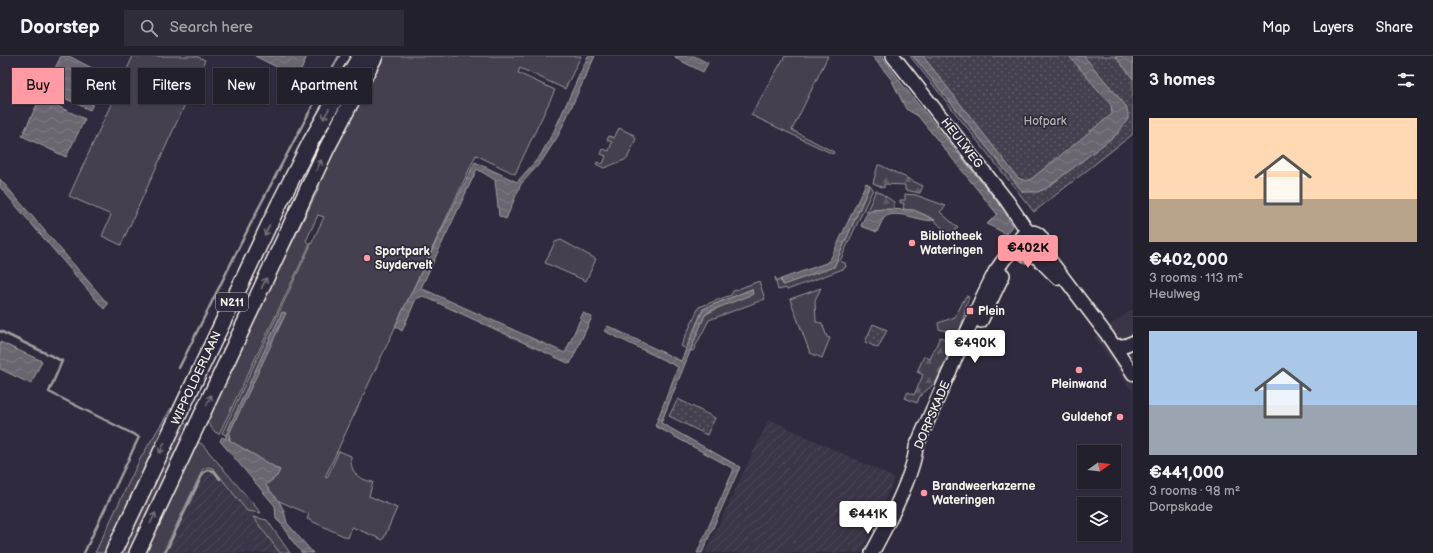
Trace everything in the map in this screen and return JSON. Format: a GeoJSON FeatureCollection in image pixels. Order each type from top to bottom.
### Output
{"type":"FeatureCollection","features":[{"type":"Feature","properties":{"kind":"main road","name":"WIPPOLDERLAAN"},"geometry":{"type":"LineString","coordinates":[[113,553],[284,194],[311,142],[360,56]]}},
{"type":"Feature","properties":{"kind":"main road","name":"WIPPOLDERLAAN"},"geometry":{"type":"LineString","coordinates":[[137,553],[327,148],[375,56]]}},
{"type":"Feature","properties":{"kind":"main road","name":"HEULWEG"},"geometry":{"type":"LineString","coordinates":[[893,56],[1007,200],[1028,232]]}},
{"type":"Feature","properties":{"kind":"main road","name":"DORPSKADE"},"geometry":{"type":"LineString","coordinates":[[872,553],[885,529],[915,459],[923,451],[1002,276],[1011,264],[1030,251],[1020,237],[1028,232]]}},
{"type":"Feature","properties":{"kind":"main road"},"geometry":{"type":"LineString","coordinates":[[1028,232],[1035,232],[1040,236],[1043,242],[1030,251]]}},
{"type":"Feature","properties":{"kind":"main road","name":"DORPSKADE"},"geometry":{"type":"LineString","coordinates":[[880,553],[885,529]]}},
{"type":"Feature","properties":{"kind":"street"},"geometry":{"type":"LineString","coordinates":[[1030,251],[1115,346],[1129,358],[1133,374]]}},
{"type":"Feature","properties":{"kind":"street"},"geometry":{"type":"LineString","coordinates":[[1030,251],[1057,277],[1118,361],[1129,358]]}},
{"type":"Feature","properties":{"kind":"street"},"geometry":{"type":"LineString","coordinates":[[1115,346],[1126,346],[1133,342]]}},
{"type":"Feature","properties":{"kind":"shaded area"},"geometry":{"type":"Polygon","coordinates":[[[1133,309],[1133,392],[1094,337],[1133,309]]]}},
{"type":"Feature","properties":{"kind":"shaded area"},"geometry":{"type":"Polygon","coordinates":[[[769,419],[895,478],[861,553],[705,553],[769,419]]]}},
{"type":"Feature","properties":{"kind":"shaded area"},"geometry":{"type":"Polygon","coordinates":[[[203,449],[285,553],[153,553],[203,449]]]}},
{"type":"Feature","properties":{"kind":"green space"},"geometry":{"type":"Polygon","coordinates":[[[133,56],[196,56],[205,60],[201,68],[138,68],[138,104],[185,104],[121,245],[102,236],[111,215],[69,196],[111,104],[130,104],[130,68],[128,68],[133,56]]]}},
{"type":"Feature","properties":{"kind":"green space","name":"Sportpark Suydervelt"},"geometry":{"type":"Polygon","coordinates":[[[382,56],[581,56],[565,89],[520,68],[518,73],[555,90],[515,174],[476,155],[325,477],[327,478],[339,451],[351,456],[352,467],[356,474],[363,479],[373,482],[369,496],[397,508],[383,540],[352,527],[348,538],[307,519],[309,514],[279,501],[266,486],[266,484],[277,476],[279,470],[230,442],[230,437],[222,433],[324,217],[318,215],[306,241],[310,244],[219,434],[215,432],[206,421],[280,263],[291,245],[319,188],[320,177],[356,104],[372,104],[372,75],[382,56]]]}},
{"type":"Feature","properties":{"kind":"green space"},"geometry":{"type":"Polygon","coordinates":[[[785,56],[828,56],[792,130],[834,152],[833,154],[751,115],[785,56]]]}},
{"type":"Feature","properties":{"kind":"green space","name":"Hofpark"},"geometry":{"type":"Polygon","coordinates":[[[910,56],[1133,56],[1133,134],[1034,212],[910,56]]]}},
{"type":"Feature","properties":{"kind":"green space"},"geometry":{"type":"Polygon","coordinates":[[[619,128],[634,135],[636,139],[627,159],[604,168],[596,164],[597,162],[603,164],[606,156],[601,154],[603,149],[609,151],[612,142],[607,140],[609,136],[614,138],[619,128]]]}},
{"type":"Feature","properties":{"kind":"green space"},"geometry":{"type":"Polygon","coordinates":[[[878,165],[923,186],[920,193],[905,190],[905,185],[884,184],[884,188],[873,183],[878,165]]]}},
{"type":"Feature","properties":{"kind":"green space"},"geometry":{"type":"Polygon","coordinates":[[[870,185],[873,189],[840,261],[845,263],[846,267],[787,290],[786,288],[778,290],[775,277],[777,281],[781,279],[780,282],[834,267],[870,185]]]}},
{"type":"Feature","properties":{"kind":"green space"},"geometry":{"type":"Polygon","coordinates":[[[876,190],[894,202],[894,209],[870,210],[866,213],[876,190]]]}},
{"type":"Feature","properties":{"kind":"green space"},"geometry":{"type":"Polygon","coordinates":[[[905,194],[916,195],[946,206],[940,212],[958,228],[948,235],[934,220],[923,214],[903,209],[904,203],[900,203],[900,200],[905,200],[905,194]]]}},
{"type":"Feature","properties":{"kind":"green space"},"geometry":{"type":"Polygon","coordinates":[[[561,240],[596,259],[586,281],[545,263],[555,242],[561,240]]]}},
{"type":"Feature","properties":{"kind":"green space"},"geometry":{"type":"Polygon","coordinates":[[[759,281],[765,299],[709,320],[693,351],[689,350],[705,315],[752,289],[703,309],[686,349],[681,346],[699,307],[731,295],[733,291],[759,281]]]}},
{"type":"Feature","properties":{"kind":"green space"},"geometry":{"type":"Polygon","coordinates":[[[821,288],[815,300],[816,322],[822,323],[827,337],[830,338],[822,358],[810,353],[790,299],[821,288]]]}},
{"type":"Feature","properties":{"kind":"green space"},"geometry":{"type":"Polygon","coordinates":[[[966,296],[969,297],[962,325],[958,334],[939,329],[938,323],[955,317],[966,296]]]}},
{"type":"Feature","properties":{"kind":"green space"},"geometry":{"type":"Polygon","coordinates":[[[873,324],[887,330],[878,348],[865,342],[873,324]]]}},
{"type":"Feature","properties":{"kind":"green space"},"geometry":{"type":"Polygon","coordinates":[[[940,337],[954,342],[936,382],[920,396],[917,403],[905,398],[908,392],[914,395],[923,375],[917,372],[924,356],[930,359],[940,337]]]}},
{"type":"Feature","properties":{"kind":"green space"},"geometry":{"type":"Polygon","coordinates":[[[678,399],[715,418],[707,435],[669,416],[678,399]]]}},
{"type":"Feature","properties":{"kind":"green space"},"geometry":{"type":"Polygon","coordinates":[[[171,408],[174,411],[107,553],[95,553],[140,459],[171,408]]]}},
{"type":"Feature","properties":{"kind":"green space"},"geometry":{"type":"Polygon","coordinates":[[[183,421],[191,429],[132,553],[121,553],[183,421]]]}},
{"type":"Feature","properties":{"kind":"green space"},"geometry":{"type":"Polygon","coordinates":[[[196,441],[202,444],[261,513],[247,511],[214,469],[209,467],[203,469],[163,553],[143,553],[196,441]]]}},
{"type":"Feature","properties":{"kind":"green space"},"geometry":{"type":"Polygon","coordinates":[[[253,517],[267,520],[290,553],[280,553],[253,517]]]}},
{"type":"Feature","properties":{"kind":"water"},"geometry":{"type":"Polygon","coordinates":[[[61,56],[69,56],[92,68],[72,68],[72,102],[64,98],[64,68],[55,68],[61,56]]]}},
{"type":"Feature","properties":{"kind":"water"},"geometry":{"type":"Polygon","coordinates":[[[255,56],[307,56],[302,68],[278,68],[255,56]]]}},
{"type":"Feature","properties":{"kind":"water"},"geometry":{"type":"Polygon","coordinates":[[[588,56],[595,56],[558,136],[542,161],[521,184],[506,219],[499,216],[495,180],[477,169],[421,288],[565,353],[583,313],[592,317],[570,364],[423,296],[416,299],[402,331],[395,326],[475,162],[517,182],[540,156],[554,131],[588,56]]]}},
{"type":"Feature","properties":{"kind":"water"},"geometry":{"type":"Polygon","coordinates":[[[675,56],[694,56],[708,63],[703,72],[675,58],[675,56]]]}},
{"type":"Feature","properties":{"kind":"water"},"geometry":{"type":"Polygon","coordinates":[[[872,56],[882,56],[902,84],[1005,211],[1012,226],[1006,234],[987,224],[997,214],[918,116],[906,109],[891,79],[872,56]]]}},
{"type":"Feature","properties":{"kind":"water"},"geometry":{"type":"Polygon","coordinates":[[[913,56],[923,56],[1018,178],[1026,181],[1031,179],[1112,114],[1111,105],[1069,56],[1084,56],[1126,106],[1128,119],[1117,134],[1047,188],[1038,192],[1023,192],[913,56]]]}},
{"type":"Feature","properties":{"kind":"water"},"geometry":{"type":"Polygon","coordinates":[[[1115,56],[1133,56],[1133,79],[1115,56]]]}},
{"type":"Feature","properties":{"kind":"water"},"geometry":{"type":"Polygon","coordinates":[[[37,104],[53,104],[85,119],[66,157],[22,136],[37,104]]]}},
{"type":"Feature","properties":{"kind":"water"},"geometry":{"type":"Polygon","coordinates":[[[77,104],[93,104],[90,110],[77,104]]]}},
{"type":"Feature","properties":{"kind":"water"},"geometry":{"type":"Polygon","coordinates":[[[0,179],[108,304],[104,309],[0,187],[0,179]]]}},
{"type":"Feature","properties":{"kind":"water"},"geometry":{"type":"Polygon","coordinates":[[[866,183],[870,185],[834,267],[783,285],[781,279],[826,263],[831,258],[866,183]]]}},
{"type":"Feature","properties":{"kind":"water"},"geometry":{"type":"Polygon","coordinates":[[[882,209],[914,210],[935,220],[930,221],[895,214],[884,218],[877,232],[861,226],[866,215],[870,211],[882,209]]]}},
{"type":"Feature","properties":{"kind":"water"},"geometry":{"type":"Polygon","coordinates":[[[752,289],[753,294],[710,311],[705,315],[661,423],[740,467],[702,553],[697,553],[734,469],[655,426],[678,367],[604,331],[608,326],[681,361],[703,309],[752,289]]]}},
{"type":"Feature","properties":{"kind":"water"},"geometry":{"type":"Polygon","coordinates":[[[282,312],[286,313],[230,432],[229,440],[280,470],[277,476],[266,486],[279,501],[284,511],[287,523],[313,553],[302,553],[290,538],[284,527],[276,519],[275,506],[220,441],[222,437],[225,439],[282,312]]]}},
{"type":"Feature","properties":{"kind":"water"},"geometry":{"type":"Polygon","coordinates":[[[0,342],[42,361],[31,384],[0,369],[0,342]]]}},
{"type":"Feature","properties":{"kind":"waterway"},"geometry":{"type":"LineString","coordinates":[[179,368],[258,209],[339,56]]}},
{"type":"Feature","properties":{"kind":"waterway"},"geometry":{"type":"LineString","coordinates":[[0,331],[62,361],[49,392],[139,437],[84,553]]}},
{"type":"Feature","properties":{"kind":"waterway"},"geometry":{"type":"LineString","coordinates":[[165,553],[203,473],[208,470],[214,471],[220,479]]}},
{"type":"Feature","properties":{"kind":"place","name":"Bibliotheek Wateringen"},"geometry":{"type":"Point","coordinates":[912,243]}},
{"type":"Feature","properties":{"kind":"place","name":"Sportpark Suydervelt"},"geometry":{"type":"Point","coordinates":[367,258]}},
{"type":"Feature","properties":{"kind":"place","name":"Plein"},"geometry":{"type":"Point","coordinates":[970,311]}},
{"type":"Feature","properties":{"kind":"place","name":"Pleinwand"},"geometry":{"type":"Point","coordinates":[1079,370]}},
{"type":"Feature","properties":{"kind":"place","name":"Guldehof"},"geometry":{"type":"Point","coordinates":[1120,417]}},
{"type":"Feature","properties":{"kind":"place","name":"Brandweerkazerne Wateringen"},"geometry":{"type":"Point","coordinates":[924,493]}}]}
